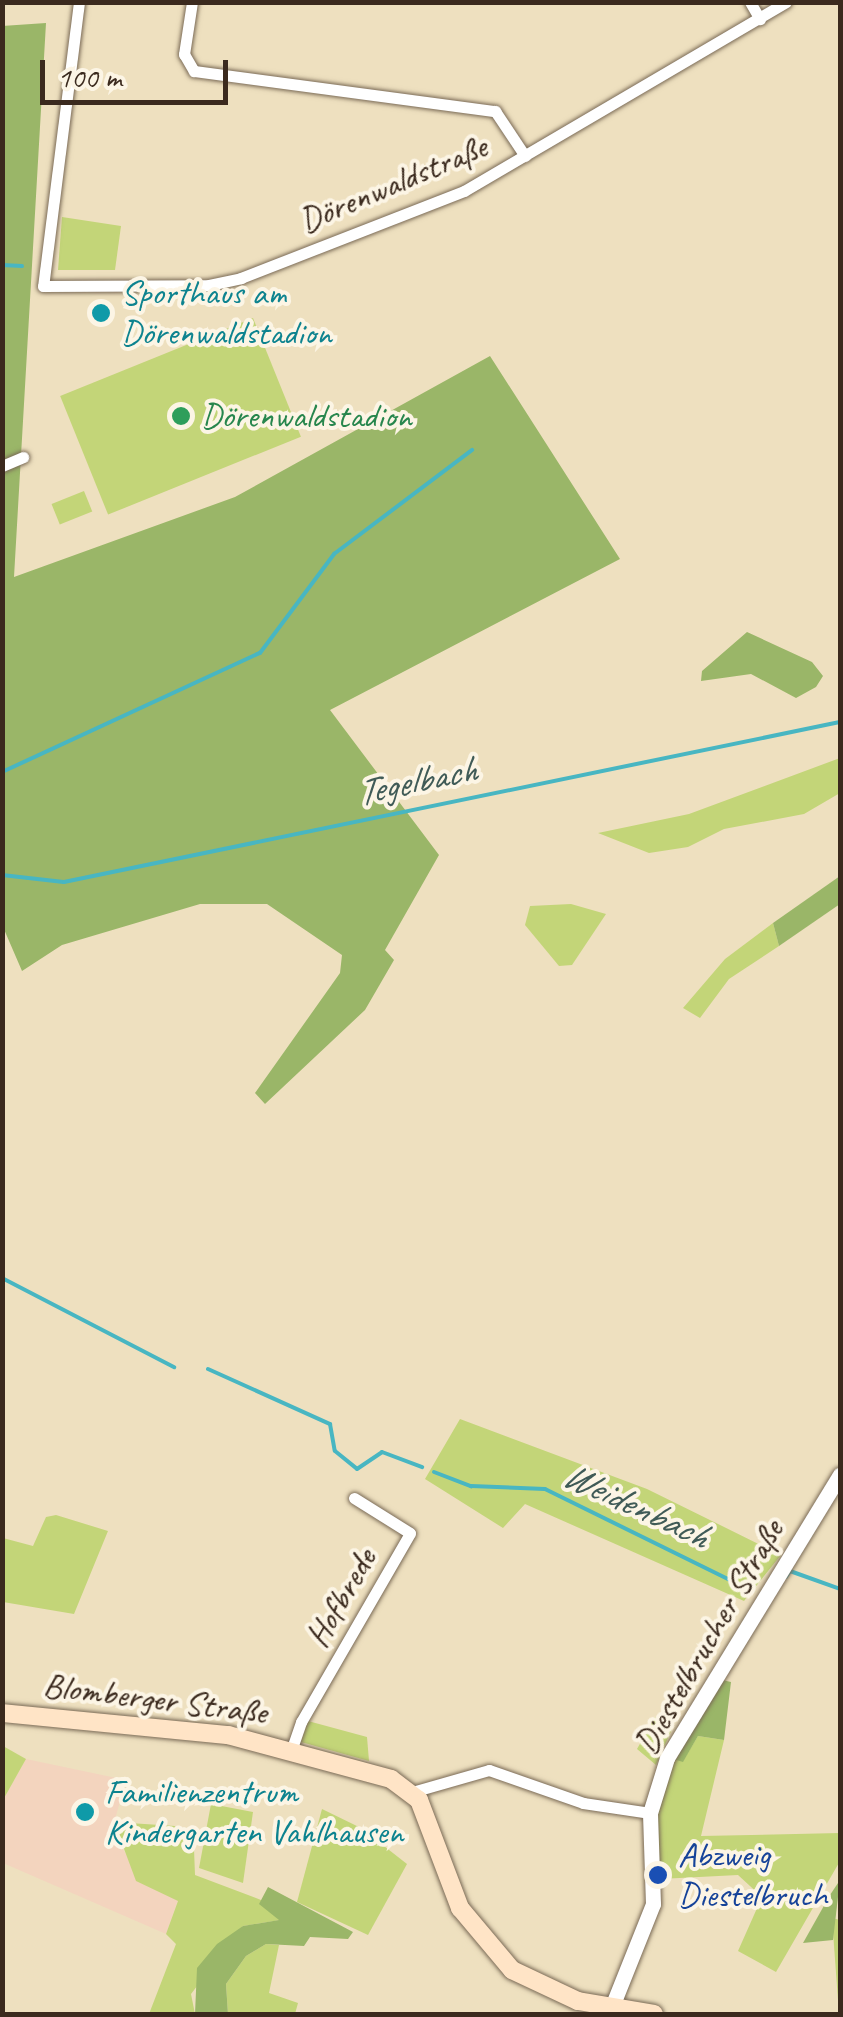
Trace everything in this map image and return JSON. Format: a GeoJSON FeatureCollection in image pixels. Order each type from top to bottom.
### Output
{"type":"FeatureCollection","features":[{"type":"Feature","properties":{"kind":"main road","name":"Blomberger Straße"},"geometry":{"type":"LineString","coordinates":[[2,1713],[213,1733],[391,1779],[412,1792]]}},
{"type":"Feature","properties":{"kind":"main road"},"geometry":{"type":"LineString","coordinates":[[412,1792],[426,1812],[460,1908],[486,1944],[525,1979],[599,2009],[654,2014]]}},
{"type":"Feature","properties":{"kind":"street","name":"Dörenwaldstraße"},"geometry":{"type":"LineString","coordinates":[[80,2],[43,286],[209,285],[241,278],[464,191],[786,2]]}},
{"type":"Feature","properties":{"kind":"street"},"geometry":{"type":"LineString","coordinates":[[192,2],[184,54],[194,71],[495,111],[525,156]]}},
{"type":"Feature","properties":{"kind":"street"},"geometry":{"type":"LineString","coordinates":[[750,2],[760,19]]}},
{"type":"Feature","properties":{"kind":"street"},"geometry":{"type":"LineString","coordinates":[[2,466],[23,457]]}},
{"type":"Feature","properties":{"kind":"street","name":"Diestelbrucher Straße"},"geometry":{"type":"LineString","coordinates":[[599,2009],[653,1904],[650,1813],[683,1726],[840,1475]]}},
{"type":"Feature","properties":{"kind":"street","name":"Hofbrede"},"geometry":{"type":"LineString","coordinates":[[291,1751],[301,1722],[410,1533],[354,1498]]}},
{"type":"Feature","properties":{"kind":"street"},"geometry":{"type":"LineString","coordinates":[[412,1792],[489,1770],[584,1803],[650,1813]]}},
{"type":"Feature","properties":{"kind":"shaded area"},"geometry":{"type":"Polygon","coordinates":[[[26,1759],[126,1780],[112,1830],[135,1870],[178,1900],[166,1934],[3,1863],[3,1800],[26,1759]]]}},
{"type":"Feature","properties":{"kind":"green space"},"geometry":{"type":"Polygon","coordinates":[[[46,23],[14,577],[235,497],[490,356],[620,559],[330,710],[439,855],[385,950],[394,960],[365,1010],[265,1104],[255,1093],[340,973],[342,955],[267,904],[200,904],[62,945],[22,971],[3,927],[2,26],[46,23]]]}},
{"type":"Feature","properties":{"kind":"green space"},"geometry":{"type":"Polygon","coordinates":[[[62,217],[121,226],[115,270],[58,270],[62,217]]]}},
{"type":"Feature","properties":{"kind":"green space","name":"Dörenwaldstadion"},"geometry":{"type":"Polygon","coordinates":[[[253,318],[301,437],[108,515],[60,396],[253,318]]]}},
{"type":"Feature","properties":{"kind":"green space"},"geometry":{"type":"Polygon","coordinates":[[[84,491],[92,511],[60,525],[52,504],[84,491]]]}},
{"type":"Feature","properties":{"kind":"green space"},"geometry":{"type":"Polygon","coordinates":[[[747,632],[812,662],[823,676],[816,687],[796,698],[751,674],[701,681],[702,671],[747,632]]]}},
{"type":"Feature","properties":{"kind":"green space"},"geometry":{"type":"Polygon","coordinates":[[[840,758],[840,793],[804,814],[724,829],[688,847],[649,853],[598,833],[689,814],[840,758]]]}},
{"type":"Feature","properties":{"kind":"green space"},"geometry":{"type":"Polygon","coordinates":[[[840,876],[840,904],[779,946],[773,923],[840,876]]]}},
{"type":"Feature","properties":{"kind":"green space"},"geometry":{"type":"Polygon","coordinates":[[[571,904],[606,914],[572,965],[559,966],[525,925],[530,906],[571,904]]]}},
{"type":"Feature","properties":{"kind":"green space"},"geometry":{"type":"Polygon","coordinates":[[[773,923],[779,946],[729,979],[700,1018],[683,1008],[725,959],[773,923]]]}},
{"type":"Feature","properties":{"kind":"green space"},"geometry":{"type":"Polygon","coordinates":[[[460,1419],[647,1489],[781,1555],[744,1601],[525,1504],[503,1528],[425,1479],[460,1419]]]}},
{"type":"Feature","properties":{"kind":"green space"},"geometry":{"type":"Polygon","coordinates":[[[56,1515],[108,1531],[74,1614],[3,1602],[3,1538],[33,1546],[46,1517],[56,1515]]]}},
{"type":"Feature","properties":{"kind":"green space"},"geometry":{"type":"Polygon","coordinates":[[[718,1679],[731,1682],[724,1740],[698,1736],[683,1762],[673,1759],[718,1679]]]}},
{"type":"Feature","properties":{"kind":"green space"},"geometry":{"type":"Polygon","coordinates":[[[655,1717],[672,1729],[656,1765],[637,1749],[655,1717]]]}},
{"type":"Feature","properties":{"kind":"green space"},"geometry":{"type":"Polygon","coordinates":[[[308,1721],[367,1737],[369,1761],[301,1742],[308,1721]]]}},
{"type":"Feature","properties":{"kind":"green space"},"geometry":{"type":"Polygon","coordinates":[[[698,1736],[724,1740],[701,1836],[840,1833],[840,1861],[776,1972],[738,1951],[762,1897],[738,1875],[660,1879],[657,1809],[673,1759],[683,1761],[698,1736]]]}},
{"type":"Feature","properties":{"kind":"green space"},"geometry":{"type":"Polygon","coordinates":[[[3,1746],[26,1759],[3,1800],[3,1746]]]}},
{"type":"Feature","properties":{"kind":"green space"},"geometry":{"type":"Polygon","coordinates":[[[211,1804],[253,1812],[243,1883],[199,1868],[211,1804]]]}},
{"type":"Feature","properties":{"kind":"green space"},"geometry":{"type":"Polygon","coordinates":[[[322,1809],[361,1828],[407,1864],[368,1935],[297,1902],[322,1809]]]}},
{"type":"Feature","properties":{"kind":"green space"},"geometry":{"type":"Polygon","coordinates":[[[114,1822],[175,1826],[194,1849],[195,1875],[261,1900],[280,1920],[243,1926],[191,1994],[195,2014],[149,2014],[176,1944],[166,1934],[178,1901],[136,1881],[114,1822]]]}},
{"type":"Feature","properties":{"kind":"green space"},"geometry":{"type":"Polygon","coordinates":[[[840,1880],[833,1940],[803,1943],[830,1895],[840,1880]]]}},
{"type":"Feature","properties":{"kind":"green space"},"geometry":{"type":"Polygon","coordinates":[[[268,1887],[353,1932],[348,1939],[310,1937],[304,1946],[266,1944],[246,1956],[226,1984],[228,2014],[195,2014],[197,1968],[217,1944],[243,1926],[279,1920],[259,1904],[268,1887]]]}},
{"type":"Feature","properties":{"kind":"green space"},"geometry":{"type":"Polygon","coordinates":[[[832,1918],[840,1920],[840,2014],[839,2014],[832,1918]]]}},
{"type":"Feature","properties":{"kind":"green space"},"geometry":{"type":"Polygon","coordinates":[[[266,1944],[279,1945],[269,1993],[298,2003],[295,2014],[228,2014],[226,1984],[246,1956],[266,1944]]]}},
{"type":"Feature","properties":{"kind":"waterway"},"geometry":{"type":"LineString","coordinates":[[2,265],[22,266]]}},
{"type":"Feature","properties":{"kind":"waterway"},"geometry":{"type":"LineString","coordinates":[[2,772],[260,653],[334,554],[472,450]]}},
{"type":"Feature","properties":{"kind":"waterway","name":"Tegelbach"},"geometry":{"type":"LineString","coordinates":[[2,875],[64,882],[840,722]]}},
{"type":"Feature","properties":{"kind":"waterway","name":"Weidenbach"},"geometry":{"type":"LineString","coordinates":[[2,1278],[174,1367]]}},
{"type":"Feature","properties":{"kind":"waterway","name":"Weidenbach"},"geometry":{"type":"LineString","coordinates":[[208,1369],[330,1424],[335,1451],[357,1469],[382,1452],[422,1467]]}},
{"type":"Feature","properties":{"kind":"waterway","name":"Weidenbach"},"geometry":{"type":"LineString","coordinates":[[434,1472],[471,1486],[545,1489],[752,1591]]}},
{"type":"Feature","properties":{"kind":"waterway","name":"Weidenbach"},"geometry":{"type":"LineString","coordinates":[[786,1577],[790,1571],[840,1589]]}},
{"type":"Feature","properties":{"kind":"place","name":"Sporthaus am Dörenwaldstadion"},"geometry":{"type":"Point","coordinates":[101,313]}},
{"type":"Feature","properties":{"kind":"place","name":"Dörenwaldstadion"},"geometry":{"type":"Point","coordinates":[181,416]}},
{"type":"Feature","properties":{"kind":"place","name":"Familienzentrum Kindergarten Vahlhausen"},"geometry":{"type":"Point","coordinates":[85,1812]}},
{"type":"Feature","properties":{"kind":"place","name":"Abzweig Diestelbruch"},"geometry":{"type":"Point","coordinates":[658,1875]}}]}
